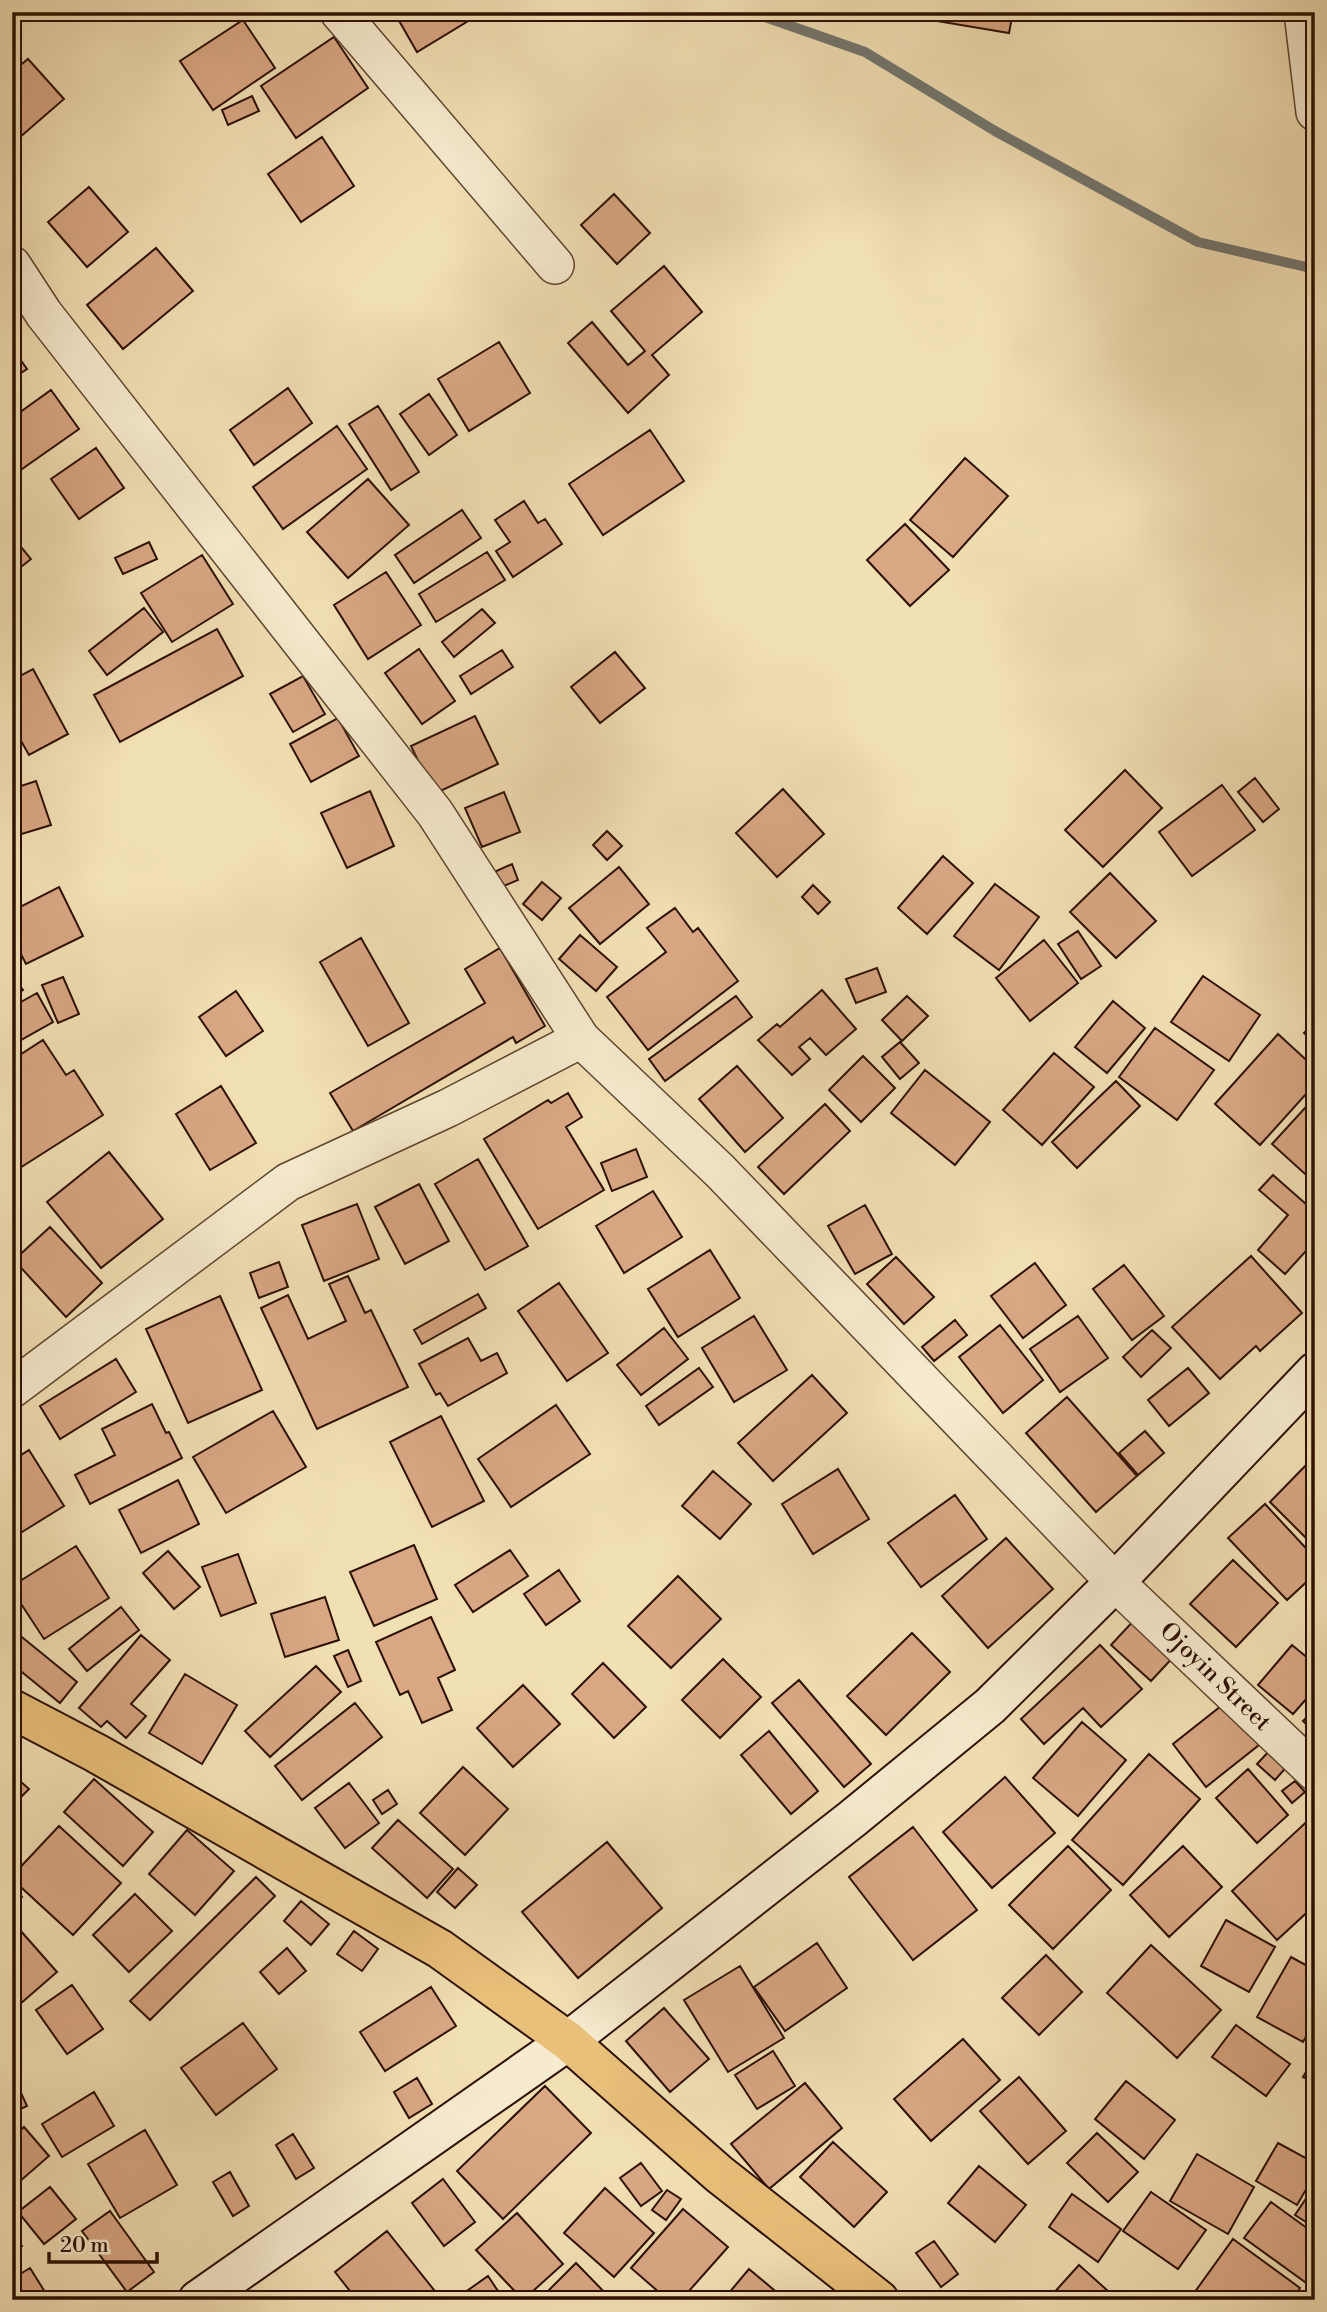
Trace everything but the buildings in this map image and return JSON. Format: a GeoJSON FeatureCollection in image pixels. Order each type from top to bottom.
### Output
{"type":"FeatureCollection","features":[{"type":"Feature","properties":{"kind":"main road"},"geometry":{"type":"LineString","coordinates":[[12,1709],[108,1760],[440,1949],[568,2041],[719,2174],[879,2300]]}},
{"type":"Feature","properties":{"kind":"street"},"geometry":{"type":"LineString","coordinates":[[339,12],[555,265]]}},
{"type":"Feature","properties":{"kind":"street"},"geometry":{"type":"LineString","coordinates":[[1303,12],[1315,112]]}},
{"type":"Feature","properties":{"kind":"street","name":"Ojoyin Street"},"geometry":{"type":"LineString","coordinates":[[12,265],[44,314],[435,813],[581,1039],[720,1171],[1115,1582],[1315,1772]]}},
{"type":"Feature","properties":{"kind":"street"},"geometry":{"type":"LineString","coordinates":[[12,1388],[288,1182],[448,1108],[581,1039]]}},
{"type":"Feature","properties":{"kind":"street"},"geometry":{"type":"LineString","coordinates":[[198,2300],[568,2041],[852,1819],[990,1706],[1115,1582],[1315,1372]]}},
{"type":"Feature","properties":{"kind":"waterway"},"geometry":{"type":"LineString","coordinates":[[751,12],[865,52],[995,131],[1198,242],[1315,269]]}}]}
